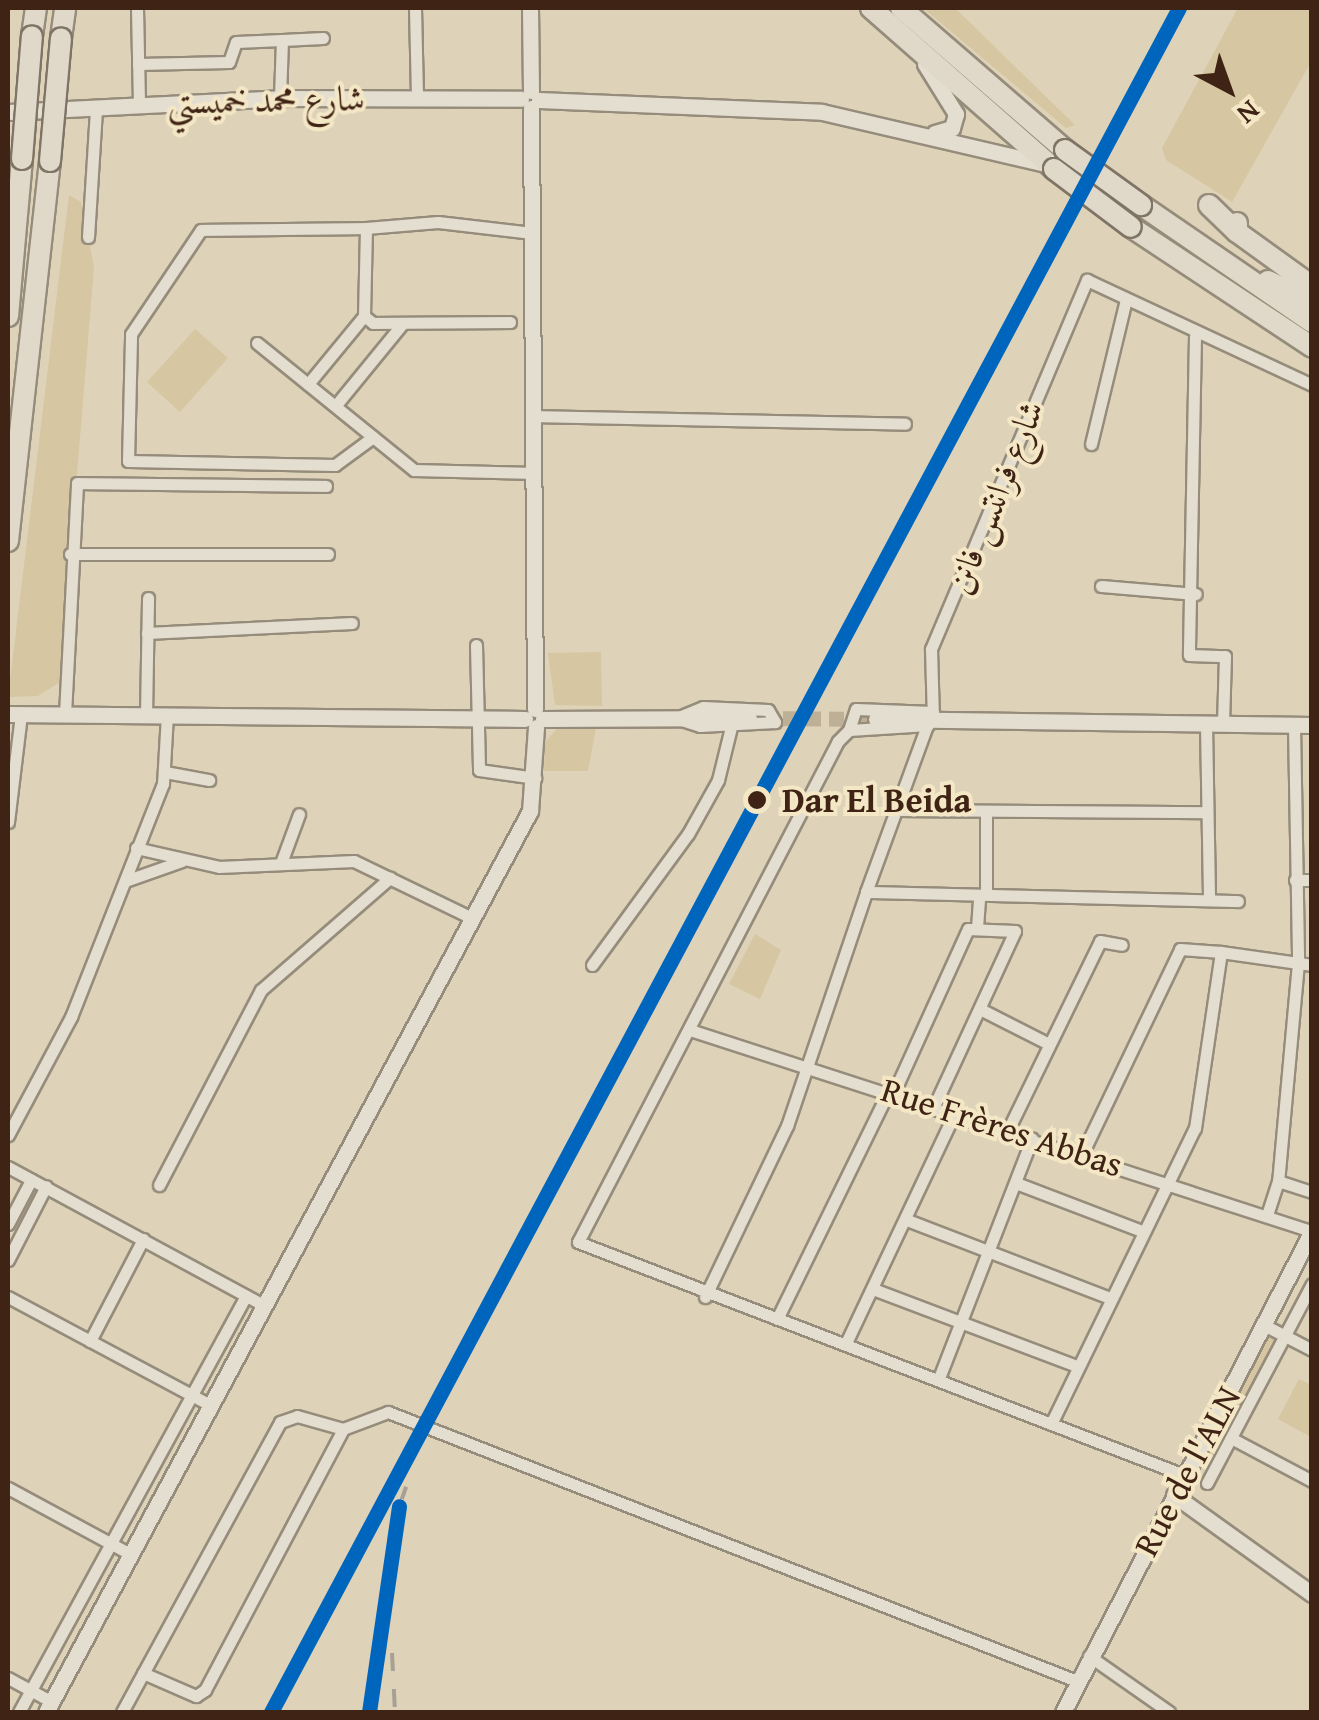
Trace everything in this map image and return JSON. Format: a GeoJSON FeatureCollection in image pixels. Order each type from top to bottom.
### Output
{"type":"FeatureCollection","features":[{"type":"Feature","properties":{"kind":"highway"},"geometry":{"type":"LineString","coordinates":[[8,316],[36,8]]}},
{"type":"Feature","properties":{"kind":"highway"},"geometry":{"type":"LineString","coordinates":[[8,541],[65,8]]}},
{"type":"Feature","properties":{"kind":"highway"},"geometry":{"type":"LineString","coordinates":[[871,8],[916,51],[1059,159],[1142,206],[1220,263],[1312,322]]}},
{"type":"Feature","properties":{"kind":"highway"},"geometry":{"type":"LineString","coordinates":[[900,8],[1132,227],[1312,346]]}},
{"type":"Feature","properties":{"kind":"highway"},"geometry":{"type":"LineString","coordinates":[[1210,205],[1312,286]]}},
{"type":"Feature","properties":{"kind":"highway"},"geometry":{"type":"LineString","coordinates":[[1220,263],[1312,302]]}},
{"type":"Feature","properties":{"kind":"street"},"geometry":{"type":"LineString","coordinates":[[137,8],[139,103]]}},
{"type":"Feature","properties":{"kind":"street"},"geometry":{"type":"LineString","coordinates":[[415,8],[417,98]]}},
{"type":"Feature","properties":{"kind":"street"},"geometry":{"type":"LineString","coordinates":[[8,1678],[49,1707],[530,812],[535,778],[536,416],[530,8]]}},
{"type":"Feature","properties":{"kind":"street"},"geometry":{"type":"LineString","coordinates":[[138,64],[229,62],[236,42],[323,38]]}},
{"type":"Feature","properties":{"kind":"street"},"geometry":{"type":"LineString","coordinates":[[280,98],[282,40]]}},
{"type":"Feature","properties":{"kind":"street"},"geometry":{"type":"LineString","coordinates":[[916,51],[956,114],[952,128],[926,134]]}},
{"type":"Feature","properties":{"kind":"street","name":"شارع محمد خميستي"},"geometry":{"type":"LineString","coordinates":[[9,109],[96,109],[139,103],[280,98],[417,98],[822,112],[1059,159]]}},
{"type":"Feature","properties":{"kind":"street"},"geometry":{"type":"LineString","coordinates":[[88,237],[96,109]]}},
{"type":"Feature","properties":{"kind":"street"},"geometry":{"type":"LineString","coordinates":[[374,437],[335,465],[128,462],[131,334],[190,239],[225,224],[366,228],[438,222],[532,232]]}},
{"type":"Feature","properties":{"kind":"street"},"geometry":{"type":"LineString","coordinates":[[308,384],[364,316],[366,228]]}},
{"type":"Feature","properties":{"kind":"street","name":"شارع فرانتس فانن"},"geometry":{"type":"LineString","coordinates":[[705,1298],[808,1064],[866,892],[936,719],[932,649],[1087,280],[1125,304]]}},
{"type":"Feature","properties":{"kind":"street"},"geometry":{"type":"LineString","coordinates":[[1091,444],[1125,304],[1312,385]]}},
{"type":"Feature","properties":{"kind":"street"},"geometry":{"type":"LineString","coordinates":[[364,316],[402,324],[510,322]]}},
{"type":"Feature","properties":{"kind":"street"},"geometry":{"type":"LineString","coordinates":[[336,405],[402,324]]}},
{"type":"Feature","properties":{"kind":"street"},"geometry":{"type":"LineString","coordinates":[[1196,336],[1196,594],[1189,656],[1224,656],[1206,812],[1210,898]]}},
{"type":"Feature","properties":{"kind":"street"},"geometry":{"type":"LineString","coordinates":[[257,343],[414,470],[535,472]]}},
{"type":"Feature","properties":{"kind":"street"},"geometry":{"type":"LineString","coordinates":[[536,416],[905,424]]}},
{"type":"Feature","properties":{"kind":"street"},"geometry":{"type":"LineString","coordinates":[[65,714],[70,554],[80,481],[326,486]]}},
{"type":"Feature","properties":{"kind":"street"},"geometry":{"type":"LineString","coordinates":[[70,554],[328,554]]}},
{"type":"Feature","properties":{"kind":"street"},"geometry":{"type":"LineString","coordinates":[[1101,586],[1196,594]]}},
{"type":"Feature","properties":{"kind":"street"},"geometry":{"type":"LineString","coordinates":[[146,715],[148,598]]}},
{"type":"Feature","properties":{"kind":"street"},"geometry":{"type":"LineString","coordinates":[[147,632],[352,623]]}},
{"type":"Feature","properties":{"kind":"street"},"geometry":{"type":"LineString","coordinates":[[476,645],[482,775],[535,778]]}},
{"type":"Feature","properties":{"kind":"street"},"geometry":{"type":"LineString","coordinates":[[703,707],[775,714],[770,728],[731,727],[676,718],[703,707]]}},
{"type":"Feature","properties":{"kind":"street"},"geometry":{"type":"LineString","coordinates":[[936,719],[856,709],[850,730],[578,1242],[705,1298],[846,1343],[1184,1475]]}},
{"type":"Feature","properties":{"kind":"street"},"geometry":{"type":"LineString","coordinates":[[8,822],[14,714],[749,718]]}},
{"type":"Feature","properties":{"kind":"street"},"geometry":{"type":"LineString","coordinates":[[8,1135],[71,1017],[125,881],[165,772],[167,715]]}},
{"type":"Feature","properties":{"kind":"street"},"geometry":{"type":"LineString","coordinates":[[876,719],[1312,726]]}},
{"type":"Feature","properties":{"kind":"street"},"geometry":{"type":"LineString","coordinates":[[850,730],[936,719]]}},
{"type":"Feature","properties":{"kind":"street"},"geometry":{"type":"LineString","coordinates":[[1267,1215],[1278,1181],[1305,964],[1295,880],[1294,725]]}},
{"type":"Feature","properties":{"kind":"street"},"geometry":{"type":"LineString","coordinates":[[592,966],[688,834],[718,780],[731,727]]}},
{"type":"Feature","properties":{"kind":"street"},"geometry":{"type":"LineString","coordinates":[[165,772],[209,780]]}},
{"type":"Feature","properties":{"kind":"street"},"geometry":{"type":"LineString","coordinates":[[902,810],[986,814],[1206,812]]}},
{"type":"Feature","properties":{"kind":"street"},"geometry":{"type":"LineString","coordinates":[[281,862],[299,814]]}},
{"type":"Feature","properties":{"kind":"street"},"geometry":{"type":"LineString","coordinates":[[978,928],[986,814]]}},
{"type":"Feature","properties":{"kind":"street"},"geometry":{"type":"LineString","coordinates":[[136,848],[182,861],[354,861],[472,918]]}},
{"type":"Feature","properties":{"kind":"street"},"geometry":{"type":"LineString","coordinates":[[125,881],[182,861]]}},
{"type":"Feature","properties":{"kind":"street"},"geometry":{"type":"LineString","coordinates":[[159,1185],[261,990],[390,878]]}},
{"type":"Feature","properties":{"kind":"street"},"geometry":{"type":"LineString","coordinates":[[1295,880],[1312,880]]}},
{"type":"Feature","properties":{"kind":"street"},"geometry":{"type":"LineString","coordinates":[[866,892],[1238,901]]}},
{"type":"Feature","properties":{"kind":"street"},"geometry":{"type":"LineString","coordinates":[[777,1319],[968,929],[1015,931],[934,1106]]}},
{"type":"Feature","properties":{"kind":"street"},"geometry":{"type":"LineString","coordinates":[[1008,1130],[1100,941],[1122,945]]}},
{"type":"Feature","properties":{"kind":"street"},"geometry":{"type":"LineString","coordinates":[[1082,1154],[1180,948],[1305,964]]}},
{"type":"Feature","properties":{"kind":"street"},"geometry":{"type":"LineString","coordinates":[[1051,1424],[1165,1180],[1195,1128],[1222,952]]}},
{"type":"Feature","properties":{"kind":"street"},"geometry":{"type":"LineString","coordinates":[[980,1009],[1049,1044]]}},
{"type":"Feature","properties":{"kind":"street","name":"Rue Frères Abbas"},"geometry":{"type":"LineString","coordinates":[[690,1030],[808,1064],[1311,1231]]}},
{"type":"Feature","properties":{"kind":"street"},"geometry":{"type":"LineString","coordinates":[[846,1343],[955,1112]]}},
{"type":"Feature","properties":{"kind":"street"},"geometry":{"type":"LineString","coordinates":[[939,1378],[1032,1138]]}},
{"type":"Feature","properties":{"kind":"street"},"geometry":{"type":"LineString","coordinates":[[8,1167],[265,1306]]}},
{"type":"Feature","properties":{"kind":"street"},"geometry":{"type":"LineString","coordinates":[[8,1224],[31,1180]]}},
{"type":"Feature","properties":{"kind":"street"},"geometry":{"type":"LineString","coordinates":[[1278,1181],[1312,1192]]}},
{"type":"Feature","properties":{"kind":"street"},"geometry":{"type":"LineString","coordinates":[[1016,1183],[1142,1231]]}},
{"type":"Feature","properties":{"kind":"street"},"geometry":{"type":"LineString","coordinates":[[8,1260],[46,1186]]}},
{"type":"Feature","properties":{"kind":"street"},"geometry":{"type":"LineString","coordinates":[[907,1220],[1110,1298]]}},
{"type":"Feature","properties":{"kind":"street","name":"Rue de l'ALN"},"geometry":{"type":"LineString","coordinates":[[1062,1712],[1264,1325],[1306,1260],[1311,1231]]}},
{"type":"Feature","properties":{"kind":"street"},"geometry":{"type":"LineString","coordinates":[[90,1341],[143,1239]]}},
{"type":"Feature","properties":{"kind":"street"},"geometry":{"type":"LineString","coordinates":[[1207,1484],[1312,1284]]}},
{"type":"Feature","properties":{"kind":"street"},"geometry":{"type":"LineString","coordinates":[[872,1289],[1078,1366]]}},
{"type":"Feature","properties":{"kind":"street"},"geometry":{"type":"LineString","coordinates":[[20,1712],[246,1296]]}},
{"type":"Feature","properties":{"kind":"street"},"geometry":{"type":"LineString","coordinates":[[8,1297],[212,1406]]}},
{"type":"Feature","properties":{"kind":"street"},"geometry":{"type":"LineString","coordinates":[[1264,1325],[1312,1350]]}},
{"type":"Feature","properties":{"kind":"street"},"geometry":{"type":"LineString","coordinates":[[122,1712],[280,1422],[297,1416],[342,1429],[388,1412],[1078,1681]]}},
{"type":"Feature","properties":{"kind":"street"},"geometry":{"type":"LineString","coordinates":[[143,1673],[196,1696],[206,1690],[342,1429]]}},
{"type":"Feature","properties":{"kind":"street"},"geometry":{"type":"LineString","coordinates":[[1231,1438],[1311,1478]]}},
{"type":"Feature","properties":{"kind":"street"},"geometry":{"type":"LineString","coordinates":[[8,1488],[132,1555]]}},
{"type":"Feature","properties":{"kind":"street"},"geometry":{"type":"LineString","coordinates":[[1174,1495],[1312,1594]]}},
{"type":"Feature","properties":{"kind":"street"},"geometry":{"type":"LineString","coordinates":[[1089,1656],[1168,1712]]}},
{"type":"Feature","properties":{"kind":"shaded area"},"geometry":{"type":"Polygon","coordinates":[[[923,8],[955,8],[1075,125],[1066,128],[923,8]]]}},
{"type":"Feature","properties":{"kind":"shaded area"},"geometry":{"type":"Polygon","coordinates":[[[1238,8],[1311,8],[1312,60],[1232,202],[1166,160],[1162,148],[1238,8]]]}},
{"type":"Feature","properties":{"kind":"shaded area"},"geometry":{"type":"Polygon","coordinates":[[[69,195],[81,202],[94,267],[60,682],[38,696],[8,697],[69,195]]]}},
{"type":"Feature","properties":{"kind":"shaded area"},"geometry":{"type":"Polygon","coordinates":[[[195,329],[228,358],[180,412],[147,382],[195,329]]]}},
{"type":"Feature","properties":{"kind":"shaded area"},"geometry":{"type":"Polygon","coordinates":[[[601,652],[602,706],[555,705],[548,653],[601,652]]]}},
{"type":"Feature","properties":{"kind":"shaded area"},"geometry":{"type":"Polygon","coordinates":[[[558,727],[596,728],[588,771],[544,771],[545,743],[558,727]]]}},
{"type":"Feature","properties":{"kind":"shaded area"},"geometry":{"type":"Polygon","coordinates":[[[755,934],[781,950],[760,999],[729,984],[755,934]]]}},
{"type":"Feature","properties":{"kind":"shaded area"},"geometry":{"type":"Polygon","coordinates":[[[1269,1337],[1277,1341],[1215,1461],[1207,1457],[1269,1337]]]}},
{"type":"Feature","properties":{"kind":"shaded area"},"geometry":{"type":"Polygon","coordinates":[[[1299,1379],[1311,1385],[1311,1437],[1278,1419],[1299,1379]]]}},
{"type":"Feature","properties":{"kind":"tunnel"},"geometry":{"type":"LineString","coordinates":[[760,718],[876,719]]}},
{"type":"Feature","properties":{"kind":"railway"},"geometry":{"type":"LineString","coordinates":[[271,1712],[1179,8]]}},
{"type":"Feature","properties":{"kind":"railway"},"geometry":{"type":"LineString","coordinates":[[369,1712],[384,1654],[390,1533],[406,1487]]}},
{"type":"Feature","properties":{"kind":"railway"},"geometry":{"type":"LineString","coordinates":[[392,1653],[395,1712]]}},
{"type":"Feature","properties":{"kind":"transit line"},"geometry":{"type":"LineString","coordinates":[[271,1712],[1179,8]]}},
{"type":"Feature","properties":{"kind":"transit line"},"geometry":{"type":"LineString","coordinates":[[369,1712],[399,1506]]}},
{"type":"Feature","properties":{"kind":"place","name":"Dar El Beida"},"geometry":{"type":"Point","coordinates":[757,800]}}]}
